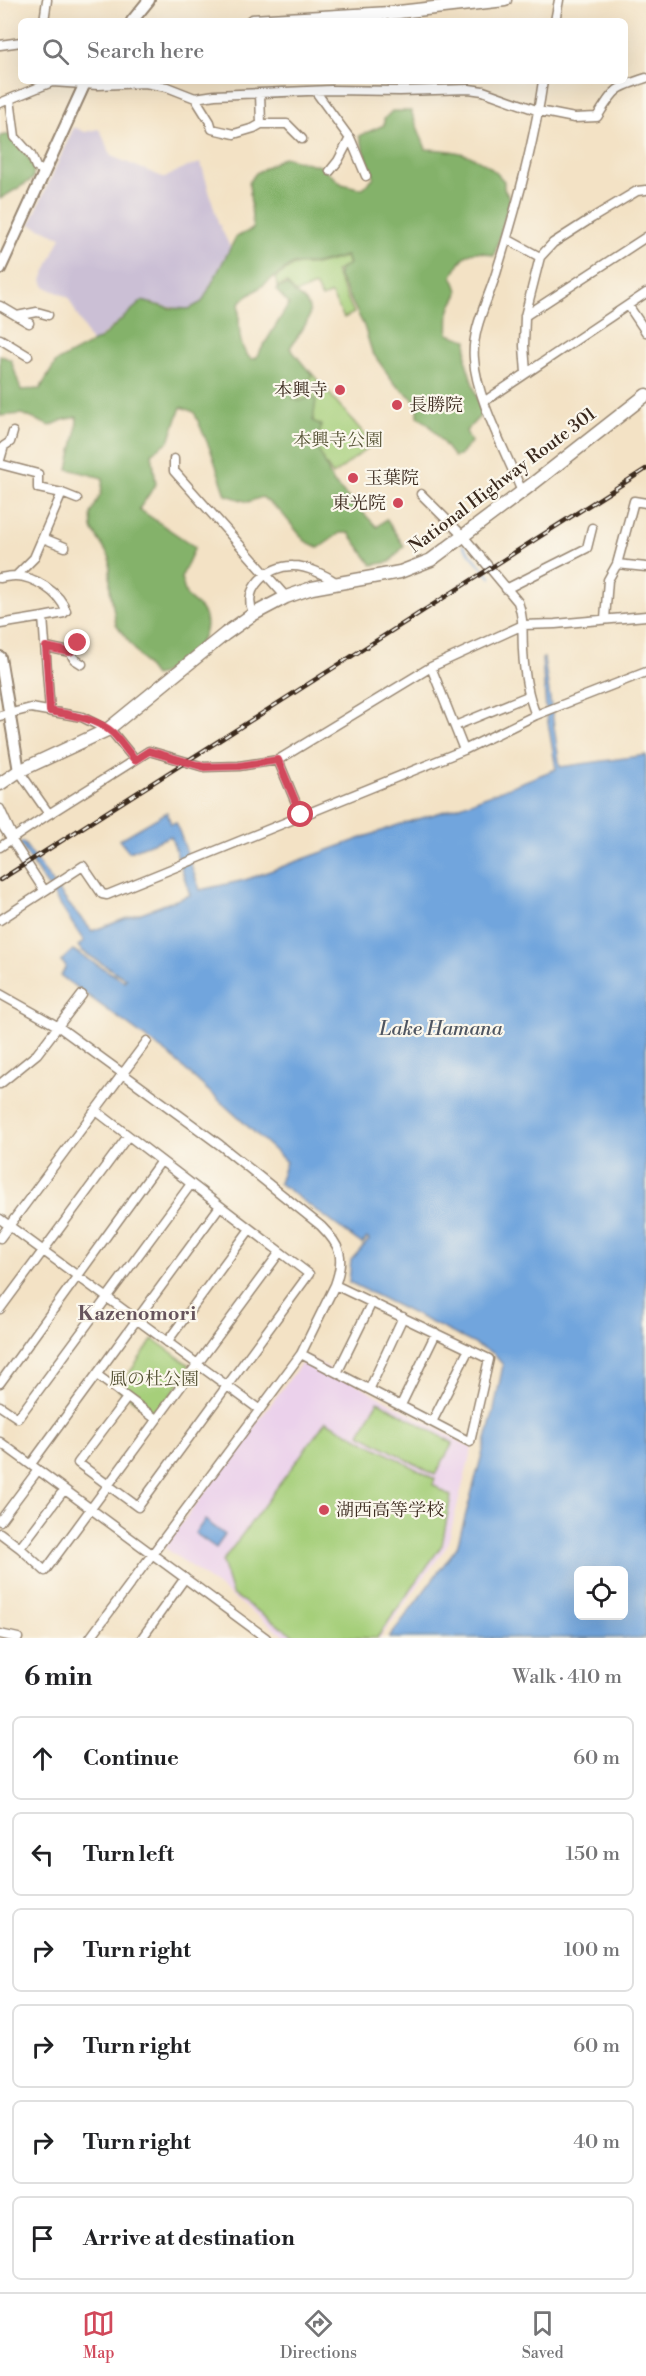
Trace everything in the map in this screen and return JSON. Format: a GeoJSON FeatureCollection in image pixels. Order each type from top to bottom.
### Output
{"type":"FeatureCollection","features":[{"type":"Feature","properties":{"kind":"highway"},"geometry":{"type":"LineString","coordinates":[[304,18],[390,13],[505,0]]}},
{"type":"Feature","properties":{"kind":"highway","name":"National Highway Route 301"},"geometry":{"type":"LineString","coordinates":[[0,784],[19,771],[107,730],[225,634],[254,614],[286,597],[337,583],[400,572],[431,560],[646,394]]}},
{"type":"Feature","properties":{"kind":"main road"},"geometry":{"type":"LineString","coordinates":[[134,18],[149,0]]}},
{"type":"Feature","properties":{"kind":"main road"},"geometry":{"type":"LineString","coordinates":[[0,269],[84,84]]}},
{"type":"Feature","properties":{"kind":"main road"},"geometry":{"type":"LineString","coordinates":[[1,664],[5,715],[19,771]]}},
{"type":"Feature","properties":{"kind":"street"},"geometry":{"type":"LineString","coordinates":[[44,18],[47,0]]}},
{"type":"Feature","properties":{"kind":"street"},"geometry":{"type":"LineString","coordinates":[[556,18],[560,0]]}},
{"type":"Feature","properties":{"kind":"street"},"geometry":{"type":"LineString","coordinates":[[0,45],[18,42]]}},
{"type":"Feature","properties":{"kind":"street"},"geometry":{"type":"LineString","coordinates":[[628,83],[646,78]]}},
{"type":"Feature","properties":{"kind":"street"},"geometry":{"type":"LineString","coordinates":[[0,103],[47,84]]}},
{"type":"Feature","properties":{"kind":"street"},"geometry":{"type":"LineString","coordinates":[[133,84],[157,85],[195,99],[260,93],[470,88],[539,111],[574,118],[597,117],[616,90],[625,84]]}},
{"type":"Feature","properties":{"kind":"street"},"geometry":{"type":"LineString","coordinates":[[522,492],[477,381],[474,348],[477,329],[507,239],[539,111],[543,84]]}},
{"type":"Feature","properties":{"kind":"street"},"geometry":{"type":"LineString","coordinates":[[316,92],[350,138],[366,176]]}},
{"type":"Feature","properties":{"kind":"street"},"geometry":{"type":"LineString","coordinates":[[260,93],[261,124]]}},
{"type":"Feature","properties":{"kind":"street"},"geometry":{"type":"LineString","coordinates":[[10,99],[15,137],[31,155],[36,167],[45,172]]}},
{"type":"Feature","properties":{"kind":"street"},"geometry":{"type":"LineString","coordinates":[[195,99],[212,129],[234,134],[261,124],[287,124],[302,140]]}},
{"type":"Feature","properties":{"kind":"street"},"geometry":{"type":"LineString","coordinates":[[330,171],[350,138]]}},
{"type":"Feature","properties":{"kind":"street"},"geometry":{"type":"LineString","coordinates":[[526,373],[525,316],[540,257],[552,243],[637,191],[646,190]]}},
{"type":"Feature","properties":{"kind":"street"},"geometry":{"type":"LineString","coordinates":[[525,316],[646,237]]}},
{"type":"Feature","properties":{"kind":"street"},"geometry":{"type":"LineString","coordinates":[[507,239],[540,257]]}},
{"type":"Feature","properties":{"kind":"street"},"geometry":{"type":"LineString","coordinates":[[485,401],[646,293]]}},
{"type":"Feature","properties":{"kind":"street"},"geometry":{"type":"LineString","coordinates":[[628,305],[646,332]]}},
{"type":"Feature","properties":{"kind":"street"},"geometry":{"type":"LineString","coordinates":[[0,306],[29,323]]}},
{"type":"Feature","properties":{"kind":"street"},"geometry":{"type":"LineString","coordinates":[[17,316],[37,312],[48,315]]}},
{"type":"Feature","properties":{"kind":"street"},"geometry":{"type":"LineString","coordinates":[[0,339],[28,356]]}},
{"type":"Feature","properties":{"kind":"street"},"geometry":{"type":"LineString","coordinates":[[13,432],[10,442],[4,446],[0,462],[38,474],[38,488],[77,499]]}},
{"type":"Feature","properties":{"kind":"street"},"geometry":{"type":"LineString","coordinates":[[174,459],[174,471],[210,517],[286,597]]}},
{"type":"Feature","properties":{"kind":"street"},"geometry":{"type":"LineString","coordinates":[[17,575],[33,558],[62,493]]}},
{"type":"Feature","properties":{"kind":"street"},"geometry":{"type":"LineString","coordinates":[[421,494],[463,536],[518,602],[523,624],[528,696],[545,712]]}},
{"type":"Feature","properties":{"kind":"street"},"geometry":{"type":"LineString","coordinates":[[605,619],[608,580],[617,564],[634,501],[646,503]]}},
{"type":"Feature","properties":{"kind":"street"},"geometry":{"type":"LineString","coordinates":[[506,589],[587,548],[592,528]]}},
{"type":"Feature","properties":{"kind":"street"},"geometry":{"type":"LineString","coordinates":[[43,538],[65,547]]}},
{"type":"Feature","properties":{"kind":"street"},"geometry":{"type":"LineString","coordinates":[[617,564],[646,567]]}},
{"type":"Feature","properties":{"kind":"street"},"geometry":{"type":"LineString","coordinates":[[254,614],[249,605],[252,588],[266,575],[281,567],[297,565],[327,576],[337,583]]}},
{"type":"Feature","properties":{"kind":"street"},"geometry":{"type":"LineString","coordinates":[[0,578],[17,575],[42,583],[64,604],[66,611],[64,614],[0,624]]}},
{"type":"Feature","properties":{"kind":"street"},"geometry":{"type":"LineString","coordinates":[[43,616],[50,711]]}},
{"type":"Feature","properties":{"kind":"street"},"geometry":{"type":"LineString","coordinates":[[0,848],[149,751],[204,767],[239,766],[278,760],[431,667],[523,624],[646,616]]}},
{"type":"Feature","properties":{"kind":"street"},"geometry":{"type":"LineString","coordinates":[[46,647],[70,652],[78,643]]}},
{"type":"Feature","properties":{"kind":"street"},"geometry":{"type":"LineString","coordinates":[[70,652],[74,659],[82,664]]}},
{"type":"Feature","properties":{"kind":"street"},"geometry":{"type":"LineString","coordinates":[[431,667],[464,750]]}},
{"type":"Feature","properties":{"kind":"street"},"geometry":{"type":"LineString","coordinates":[[0,920],[83,866],[102,894],[107,895],[464,750],[545,712],[646,672]]}},
{"type":"Feature","properties":{"kind":"street"},"geometry":{"type":"LineString","coordinates":[[455,726],[528,696]]}},
{"type":"Feature","properties":{"kind":"street"},"geometry":{"type":"LineString","coordinates":[[5,715],[31,708],[82,717],[113,734],[135,760]]}},
{"type":"Feature","properties":{"kind":"street"},"geometry":{"type":"LineString","coordinates":[[278,760],[301,815]]}},
{"type":"Feature","properties":{"kind":"street"},"geometry":{"type":"LineString","coordinates":[[19,771],[49,814]]}},
{"type":"Feature","properties":{"kind":"street"},"geometry":{"type":"LineString","coordinates":[[0,809],[6,819],[12,839]]}},
{"type":"Feature","properties":{"kind":"street"},"geometry":{"type":"LineString","coordinates":[[0,822],[44,890]]}},
{"type":"Feature","properties":{"kind":"street"},"geometry":{"type":"LineString","coordinates":[[0,994],[59,1028],[219,1145],[332,1237],[341,1255],[335,1285],[301,1354],[90,1638]]}},
{"type":"Feature","properties":{"kind":"street"},"geometry":{"type":"LineString","coordinates":[[0,1084],[37,1054],[82,995]]}},
{"type":"Feature","properties":{"kind":"street"},"geometry":{"type":"LineString","coordinates":[[0,1238],[147,1041]]}},
{"type":"Feature","properties":{"kind":"street"},"geometry":{"type":"LineString","coordinates":[[95,1110],[309,1274],[138,1507],[78,1463],[127,1398]]}},
{"type":"Feature","properties":{"kind":"street"},"geometry":{"type":"LineString","coordinates":[[0,1309],[128,1136]]}},
{"type":"Feature","properties":{"kind":"street"},"geometry":{"type":"LineString","coordinates":[[0,1383],[76,1275],[161,1161]]}},
{"type":"Feature","properties":{"kind":"street"},"geometry":{"type":"LineString","coordinates":[[0,1406],[18,1418],[191,1184]]}},
{"type":"Feature","properties":{"kind":"street"},"geometry":{"type":"LineString","coordinates":[[0,1521],[97,1375],[220,1206]]}},
{"type":"Feature","properties":{"kind":"street"},"geometry":{"type":"LineString","coordinates":[[0,1218],[260,1410]]}},
{"type":"Feature","properties":{"kind":"street"},"geometry":{"type":"LineString","coordinates":[[167,1342],[250,1229]]}},
{"type":"Feature","properties":{"kind":"street"},"geometry":{"type":"LineString","coordinates":[[0,1533],[45,1571],[280,1252]]}},
{"type":"Feature","properties":{"kind":"street"},"geometry":{"type":"LineString","coordinates":[[301,1354],[338,1371],[470,1442],[489,1359],[335,1285]]}},
{"type":"Feature","properties":{"kind":"street"},"geometry":{"type":"LineString","coordinates":[[338,1371],[372,1302]]}},
{"type":"Feature","properties":{"kind":"street"},"geometry":{"type":"LineString","coordinates":[[370,1388],[404,1317]]}},
{"type":"Feature","properties":{"kind":"street"},"geometry":{"type":"LineString","coordinates":[[401,1405],[436,1333]]}},
{"type":"Feature","properties":{"kind":"street"},"geometry":{"type":"LineString","coordinates":[[432,1422],[468,1348]]}},
{"type":"Feature","properties":{"kind":"street"},"geometry":{"type":"LineString","coordinates":[[97,1375],[156,1419]]}},
{"type":"Feature","properties":{"kind":"street"},"geometry":{"type":"LineString","coordinates":[[0,1442],[267,1638]]}},
{"type":"Feature","properties":{"kind":"street"},"geometry":{"type":"LineString","coordinates":[[20,1548],[64,1490]]}},
{"type":"Feature","properties":{"kind":"street"},"geometry":{"type":"LineString","coordinates":[[142,1638],[186,1578]]}},
{"type":"Feature","properties":{"kind":"street"},"geometry":{"type":"LineString","coordinates":[[0,1634],[18,1638]]}},
{"type":"Feature","properties":{"kind":"shaded area"},"geometry":{"type":"Polygon","coordinates":[[[74,127],[85,132],[98,129],[111,156],[165,178],[185,167],[201,163],[218,222],[230,247],[202,302],[189,309],[142,301],[92,344],[68,297],[45,287],[42,280],[61,237],[30,224],[74,127]]]}},
{"type":"Feature","properties":{"kind":"shaded area","name":"湖西高等学校"},"geometry":{"type":"Polygon","coordinates":[[[310,1358],[472,1448],[447,1546],[380,1638],[288,1638],[164,1547],[300,1365],[310,1358]]]}},
{"type":"Feature","properties":{"kind":"green space"},"geometry":{"type":"Polygon","coordinates":[[[392,111],[411,111],[426,149],[459,153],[487,165],[504,181],[504,189],[510,199],[494,256],[478,252],[468,254],[452,276],[458,293],[449,313],[448,334],[467,340],[466,362],[482,414],[466,431],[471,442],[459,456],[454,457],[430,426],[418,416],[418,407],[412,398],[394,383],[372,352],[364,326],[338,275],[340,270],[349,264],[346,256],[316,264],[293,264],[241,301],[239,327],[241,341],[246,354],[251,359],[256,358],[289,304],[277,291],[278,288],[287,285],[309,307],[308,320],[290,348],[312,375],[293,398],[299,401],[313,397],[316,400],[313,421],[321,425],[318,448],[333,482],[377,527],[386,519],[404,546],[390,562],[372,565],[349,533],[340,533],[319,548],[305,541],[281,512],[262,497],[248,502],[226,495],[211,451],[194,412],[181,407],[169,441],[152,453],[156,484],[139,509],[195,547],[181,578],[187,596],[201,609],[205,620],[205,631],[194,652],[174,668],[154,676],[116,624],[110,589],[110,558],[92,529],[91,514],[101,493],[103,478],[68,469],[76,434],[77,417],[50,426],[22,414],[0,416],[0,355],[11,360],[21,390],[40,389],[56,362],[101,338],[142,301],[169,308],[189,309],[202,302],[236,237],[253,229],[249,182],[256,173],[284,157],[320,166],[342,184],[362,189],[374,177],[359,136],[384,125],[384,119],[392,111]]]}},
{"type":"Feature","properties":{"kind":"green space"},"geometry":{"type":"Polygon","coordinates":[[[12,134],[34,166],[33,179],[0,199],[0,136],[12,134]]]}},
{"type":"Feature","properties":{"kind":"green space"},"geometry":{"type":"Polygon","coordinates":[[[345,257],[349,264],[335,272],[354,313],[344,318],[331,294],[322,298],[315,286],[296,293],[286,283],[278,287],[275,278],[294,265],[316,265],[345,257]]]}},
{"type":"Feature","properties":{"kind":"green space","name":"本興寺公園"},"geometry":{"type":"Polygon","coordinates":[[[309,370],[373,444],[333,475],[282,401],[309,370]]]}},
{"type":"Feature","properties":{"kind":"green space","name":"風の杜公園"},"geometry":{"type":"Polygon","coordinates":[[[153,1339],[189,1365],[189,1370],[158,1412],[153,1414],[118,1389],[153,1339]]]}},
{"type":"Feature","properties":{"kind":"green space"},"geometry":{"type":"Polygon","coordinates":[[[378,1401],[453,1443],[435,1475],[360,1434],[378,1401]]]}},
{"type":"Feature","properties":{"kind":"green space"},"geometry":{"type":"Polygon","coordinates":[[[326,1421],[435,1479],[433,1485],[451,1496],[442,1545],[377,1638],[298,1638],[232,1594],[222,1562],[326,1421]]]}},
{"type":"Feature","properties":{"kind":"water","name":"Lake Hamana"},"geometry":{"type":"Polygon","coordinates":[[[544,658],[560,767],[646,755],[646,1638],[389,1638],[457,1547],[494,1410],[503,1365],[493,1353],[349,1282],[351,1260],[369,1240],[367,1238],[362,1244],[279,1183],[286,1162],[275,1151],[168,1054],[61,976],[66,966],[61,961],[73,950],[124,981],[126,979],[82,951],[78,946],[84,941],[19,843],[23,842],[67,902],[92,931],[190,895],[171,836],[129,852],[119,840],[167,812],[171,824],[176,822],[200,890],[245,880],[398,825],[458,807],[556,769],[546,711],[542,659],[544,658]]]}},
{"type":"Feature","properties":{"kind":"water"},"geometry":{"type":"Polygon","coordinates":[[[205,1520],[225,1535],[216,1548],[195,1533],[205,1520]]]}},
{"type":"Feature","properties":{"kind":"waterway"},"geometry":{"type":"LineString","coordinates":[[463,545],[491,578]]}},
{"type":"Feature","properties":{"kind":"railway"},"geometry":{"type":"LineString","coordinates":[[0,880],[646,469]]}},
{"type":"Feature","properties":{"kind":"place","name":"本興寺"},"geometry":{"type":"Point","coordinates":[340,390]}},
{"type":"Feature","properties":{"kind":"place","name":"長勝院"},"geometry":{"type":"Point","coordinates":[397,405]}},
{"type":"Feature","properties":{"kind":"place","name":"玉葉院"},"geometry":{"type":"Point","coordinates":[353,478]}},
{"type":"Feature","properties":{"kind":"place","name":"東光院"},"geometry":{"type":"Point","coordinates":[398,503]}},
{"type":"Feature","properties":{"kind":"place","name":"湖西高等学校"},"geometry":{"type":"Point","coordinates":[324,1510]}},
{"type":"Feature","properties":{"kind":"district","name":"Kazenomori"},"geometry":{"type":"Point","coordinates":[137,1313]}},
{"type":"Feature","properties":{"kind":"route"},"geometry":{"type":"LineString","coordinates":[[78,643],[70,652],[46,647],[50,711],[82,717],[96,723],[113,734],[135,760],[149,751],[204,767],[239,766],[278,760],[301,815]]}}]}
